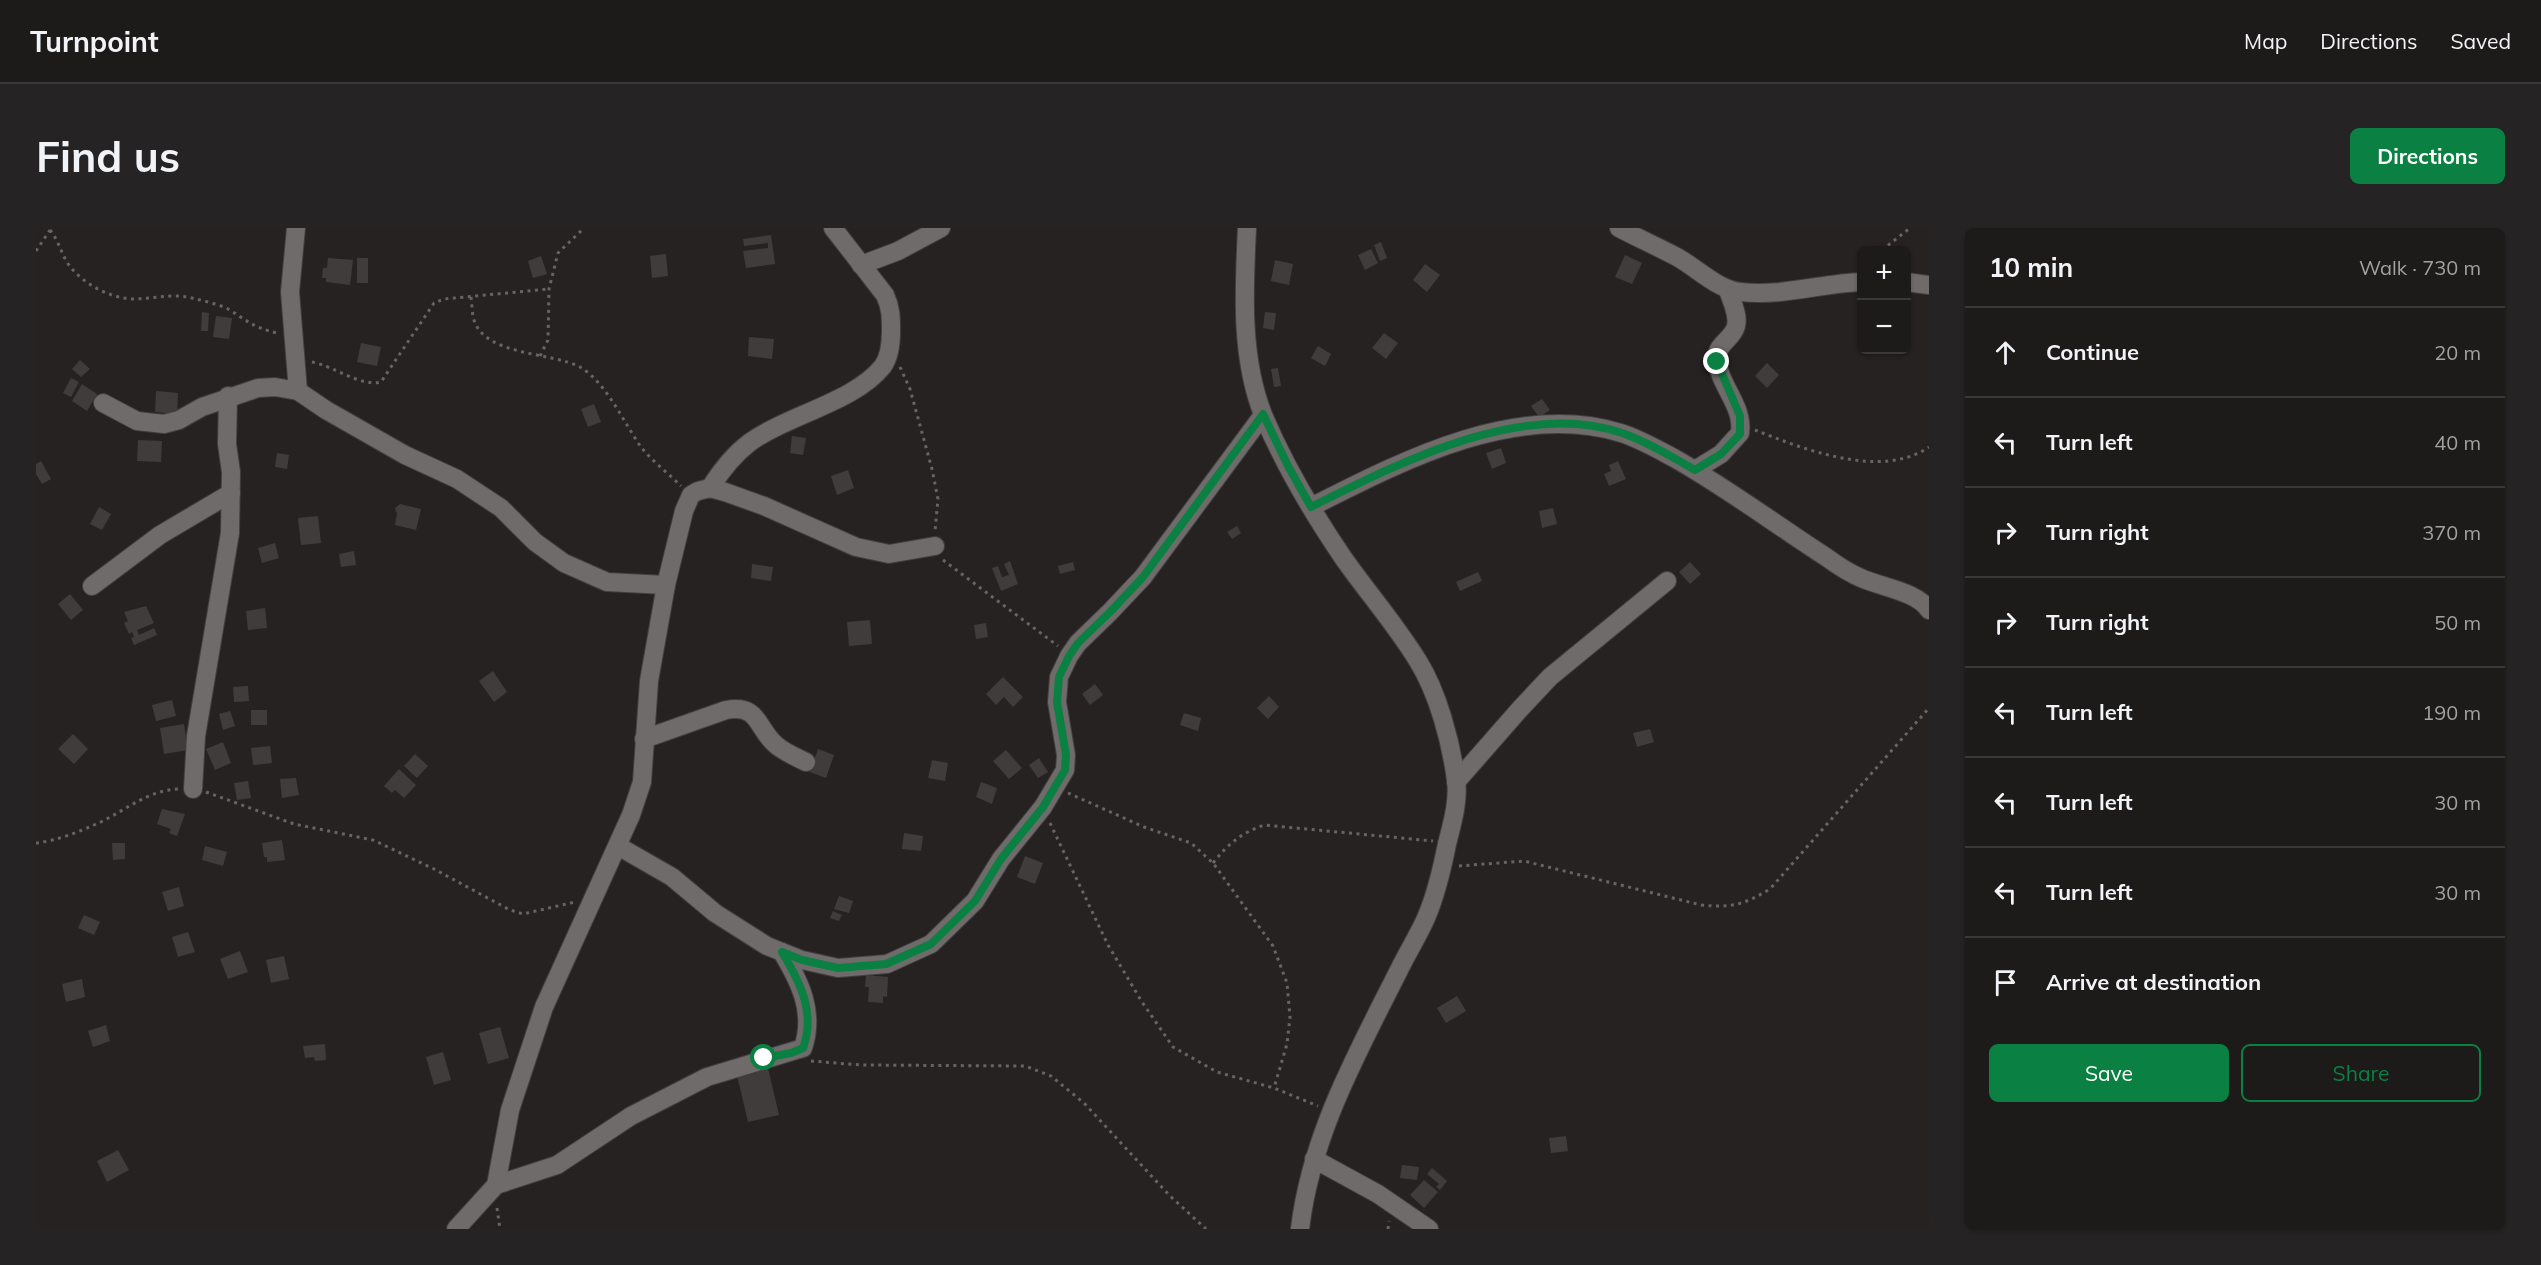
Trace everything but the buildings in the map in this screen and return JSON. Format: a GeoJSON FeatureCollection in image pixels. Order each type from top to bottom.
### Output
{"type":"FeatureCollection","features":[{"type":"Feature","properties":{"kind":"street"},"geometry":{"type":"LineString","coordinates":[[296,228],[290,292],[298,391]]}},
{"type":"Feature","properties":{"kind":"street"},"geometry":{"type":"LineString","coordinates":[[710,488],[723,468],[750,442],[785,422],[863,385],[884,364],[891,346],[891,308],[885,295],[833,228]]}},
{"type":"Feature","properties":{"kind":"street"},"geometry":{"type":"LineString","coordinates":[[861,265],[898,250],[941,228]]}},
{"type":"Feature","properties":{"kind":"street"},"geometry":{"type":"LineString","coordinates":[[1247,228],[1246,328],[1252,373],[1263,414],[1311,507],[1344,558],[1419,663],[1439,710],[1456,783],[1455,808],[1448,842],[1427,917],[1331,1111],[1304,1193],[1300,1229]]}},
{"type":"Feature","properties":{"kind":"street"},"geometry":{"type":"LineString","coordinates":[[1618,228],[1678,258],[1728,290],[1755,293],[1857,282]]}},
{"type":"Feature","properties":{"kind":"street"},"geometry":{"type":"LineString","coordinates":[[1911,283],[1929,285]]}},
{"type":"Feature","properties":{"kind":"street"},"geometry":{"type":"LineString","coordinates":[[1695,470],[1734,442],[1740,434],[1740,416],[1721,374],[1717,356],[1719,348],[1736,327],[1736,316],[1728,290]]}},
{"type":"Feature","properties":{"kind":"street"},"geometry":{"type":"LineString","coordinates":[[103,403],[137,421],[165,424],[228,396],[258,388],[275,387],[298,391],[326,410],[405,455],[457,479],[501,508],[535,542],[564,563],[608,582],[666,585]]}},
{"type":"Feature","properties":{"kind":"street"},"geometry":{"type":"LineString","coordinates":[[193,789],[196,736],[230,533],[228,396]]}},
{"type":"Feature","properties":{"kind":"street"},"geometry":{"type":"LineString","coordinates":[[618,846],[672,878],[715,913],[767,946],[802,960],[838,968],[886,964],[931,944],[975,901],[1001,859],[1043,807],[1065,770],[1066,755],[1057,702],[1059,677],[1069,656],[1078,643],[1143,577],[1263,414]]}},
{"type":"Feature","properties":{"kind":"street"},"geometry":{"type":"LineString","coordinates":[[1311,507],[1413,457],[1460,441],[1532,425],[1586,425],[1621,433],[1645,443],[1716,481],[1859,578],[1911,596],[1925,604],[1929,610]]}},
{"type":"Feature","properties":{"kind":"street"},"geometry":{"type":"LineString","coordinates":[[496,1185],[510,1110],[544,1007],[618,846],[642,782],[649,681],[666,585],[684,511],[691,495],[710,488],[764,506],[856,547],[889,554],[935,546]]}},
{"type":"Feature","properties":{"kind":"street"},"geometry":{"type":"LineString","coordinates":[[92,586],[160,535],[231,493]]}},
{"type":"Feature","properties":{"kind":"street"},"geometry":{"type":"LineString","coordinates":[[1456,783],[1550,677],[1667,581]]}},
{"type":"Feature","properties":{"kind":"street"},"geometry":{"type":"LineString","coordinates":[[644,739],[726,710],[739,708],[753,714],[776,745],[806,762]]}},
{"type":"Feature","properties":{"kind":"street"},"geometry":{"type":"LineString","coordinates":[[456,1229],[496,1185],[557,1165],[631,1116],[708,1077],[803,1048],[809,1024],[800,982],[782,952]]}},
{"type":"Feature","properties":{"kind":"street"},"geometry":{"type":"LineString","coordinates":[[1314,1159],[1378,1194],[1429,1229]]}},
{"type":"Feature","properties":{"kind":"path"},"geometry":{"type":"LineString","coordinates":[[540,356],[548,340],[549,289],[558,253],[584,228]]}},
{"type":"Feature","properties":{"kind":"path"},"geometry":{"type":"LineString","coordinates":[[1886,246],[1910,228]]}},
{"type":"Feature","properties":{"kind":"path"},"geometry":{"type":"LineString","coordinates":[[36,251],[51,229],[71,268],[88,284],[108,294],[132,299],[169,295],[189,297],[226,308],[255,327],[293,336]]}},
{"type":"Feature","properties":{"kind":"path"},"geometry":{"type":"LineString","coordinates":[[296,358],[324,364],[371,384],[381,382],[434,303],[444,299],[549,289]]}},
{"type":"Feature","properties":{"kind":"path"},"geometry":{"type":"LineString","coordinates":[[471,297],[473,320],[478,330],[488,339],[540,356],[564,360],[581,368],[594,378],[643,449],[691,495]]}},
{"type":"Feature","properties":{"kind":"path"},"geometry":{"type":"LineString","coordinates":[[891,346],[910,389],[932,469],[938,499],[935,546],[946,564],[1051,640],[1069,656]]}},
{"type":"Feature","properties":{"kind":"path"},"geometry":{"type":"LineString","coordinates":[[1741,425],[1806,450],[1855,460],[1878,462],[1920,454],[1929,447]]}},
{"type":"Feature","properties":{"kind":"path"},"geometry":{"type":"LineString","coordinates":[[1442,867],[1524,861],[1701,905],[1728,908],[1747,903],[1770,889],[1929,708]]}},
{"type":"Feature","properties":{"kind":"path"},"geometry":{"type":"LineString","coordinates":[[1055,787],[1144,827],[1191,843],[1213,863],[1273,946],[1287,983],[1290,1017],[1287,1044],[1274,1088]]}},
{"type":"Feature","properties":{"kind":"path"},"geometry":{"type":"LineString","coordinates":[[36,843],[94,825],[145,797],[168,790],[193,789],[210,792],[294,824],[372,840],[434,868],[510,910],[523,914],[593,897]]}},
{"type":"Feature","properties":{"kind":"path"},"geometry":{"type":"LineString","coordinates":[[1043,807],[1108,945],[1142,1002],[1173,1047],[1217,1072],[1274,1088],[1331,1111]]}},
{"type":"Feature","properties":{"kind":"path"},"geometry":{"type":"LineString","coordinates":[[1213,863],[1231,841],[1246,831],[1264,825],[1448,842]]}},
{"type":"Feature","properties":{"kind":"path"},"geometry":{"type":"LineString","coordinates":[[784,1054],[803,1061],[861,1065],[1025,1066],[1042,1072],[1051,1076],[1084,1103],[1169,1195],[1206,1229]]}},
{"type":"Feature","properties":{"kind":"path"},"geometry":{"type":"LineString","coordinates":[[497,1229],[498,1223]]}},
{"type":"Feature","properties":{"kind":"route"},"geometry":{"type":"LineString","coordinates":[[764,1058],[791,1053],[803,1048],[807,1037],[809,1024],[803,991],[782,952],[802,960],[838,968],[886,964],[931,944],[975,901],[1001,859],[1043,807],[1065,770],[1066,755],[1057,702],[1059,677],[1069,656],[1078,643],[1143,577],[1263,414],[1311,507],[1413,457],[1460,441],[1532,425],[1586,425],[1621,433],[1695,470],[1721,454],[1740,434],[1740,416],[1717,362]]}}]}
